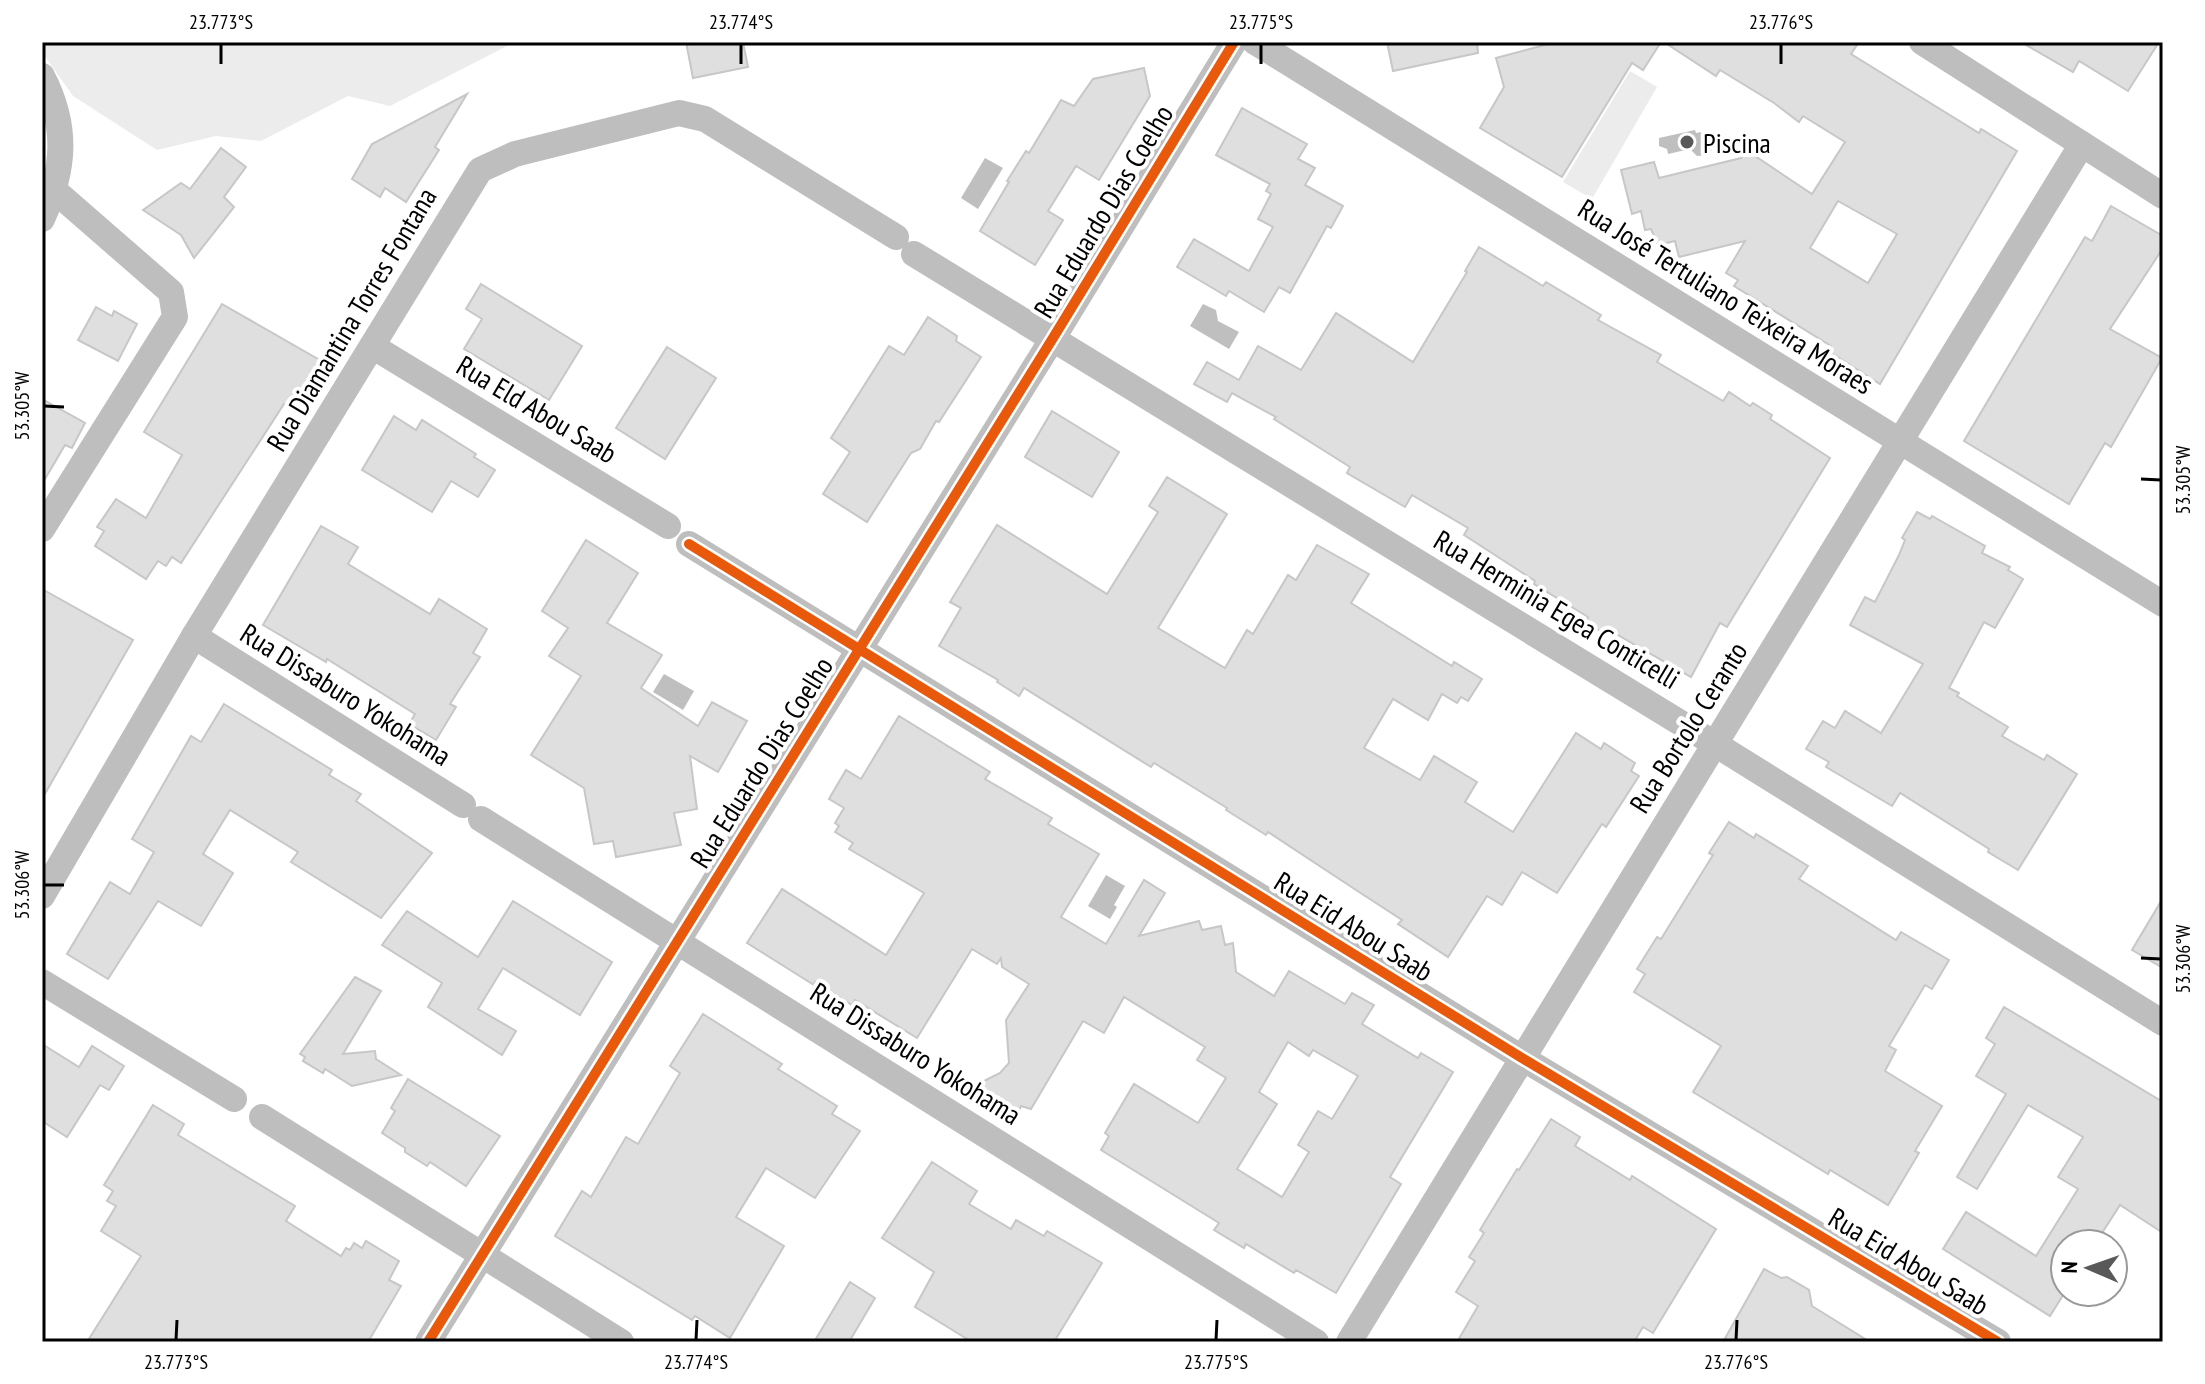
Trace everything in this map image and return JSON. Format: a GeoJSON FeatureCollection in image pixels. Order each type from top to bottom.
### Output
{"type":"FeatureCollection","features":[{"type":"Feature","properties":{"kind":"street","name":"Rua Eduardo Dias Coelho"},"geometry":{"type":"LineString","coordinates":[[428,1342],[1234,42]]}},
{"type":"Feature","properties":{"kind":"street","name":"Rua José Tertuliano Teixeira Moraes"},"geometry":{"type":"LineString","coordinates":[[1255,42],[2163,604]]}},
{"type":"Feature","properties":{"kind":"street"},"geometry":{"type":"LineString","coordinates":[[1922,42],[2163,196]]}},
{"type":"Feature","properties":{"kind":"street"},"geometry":{"type":"LineString","coordinates":[[42,76],[58,115],[61,156],[55,191],[42,219]]}},
{"type":"Feature","properties":{"kind":"street","name":"Rua Diamantina Torres Fontana"},"geometry":{"type":"LineString","coordinates":[[42,896],[194,636],[480,170],[515,154],[679,113],[705,119],[905,245]]}},
{"type":"Feature","properties":{"kind":"street","name":"Rua Bortolo Ceranto"},"geometry":{"type":"LineString","coordinates":[[1349,1342],[2082,144]]}},
{"type":"Feature","properties":{"kind":"street"},"geometry":{"type":"LineString","coordinates":[[42,529],[175,317],[171,292],[55,191]]}},
{"type":"Feature","properties":{"kind":"street","name":"Rua Herminia Egea Conticelli"},"geometry":{"type":"LineString","coordinates":[[905,245],[2163,1023]]}},
{"type":"Feature","properties":{"kind":"street","name":"Rua Eld Abou Saab"},"geometry":{"type":"LineString","coordinates":[[372,346],[668,526]]}},
{"type":"Feature","properties":{"kind":"street","name":"Rua Eid Abou Saab"},"geometry":{"type":"LineString","coordinates":[[689,544],[1522,1058],[1998,1342]]}},
{"type":"Feature","properties":{"kind":"street","name":"Rua Dissaburo Yokohama"},"geometry":{"type":"LineString","coordinates":[[194,636],[1316,1342]]}},
{"type":"Feature","properties":{"kind":"street"},"geometry":{"type":"LineString","coordinates":[[42,982],[234,1099]]}},
{"type":"Feature","properties":{"kind":"street"},"geometry":{"type":"LineString","coordinates":[[262,1117],[621,1342]]}},
{"type":"Feature","properties":{"kind":"shaded area"},"geometry":{"type":"Polygon","coordinates":[[[42,42],[515,42],[390,106],[348,96],[261,141],[216,136],[157,150],[73,96],[42,52],[42,42]]]}},
{"type":"Feature","properties":{"kind":"shaded area"},"geometry":{"type":"Polygon","coordinates":[[[1630,71],[1657,87],[1592,199],[1563,182],[1630,71]]]}},
{"type":"Feature","properties":{"kind":"shaded area","name":"Piscina"},"geometry":{"type":"Polygon","coordinates":[[[1695,130],[1696,133],[1707,131],[1714,137],[1715,143],[1709,155],[1697,156],[1690,149],[1668,154],[1667,149],[1659,146],[1659,138],[1695,130]]]}},
{"type":"Feature","properties":{"kind":"shaded area"},"geometry":{"type":"Polygon","coordinates":[[[985,158],[1003,168],[978,209],[961,198],[985,158]]]}},
{"type":"Feature","properties":{"kind":"shaded area"},"geometry":{"type":"Polygon","coordinates":[[[1203,304],[1216,310],[1218,321],[1239,332],[1229,349],[1190,326],[1203,304]]]}},
{"type":"Feature","properties":{"kind":"shaded area"},"geometry":{"type":"Polygon","coordinates":[[[664,674],[694,691],[683,710],[653,692],[664,674]]]}},
{"type":"Feature","properties":{"kind":"shaded area"},"geometry":{"type":"Polygon","coordinates":[[[1106,875],[1125,886],[1110,919],[1088,906],[1106,875]]]}},
{"type":"Feature","properties":{"kind":"building"},"geometry":{"type":"Polygon","coordinates":[[[686,42],[743,42],[748,67],[693,78],[686,42]]]}},
{"type":"Feature","properties":{"kind":"building"},"geometry":{"type":"Polygon","coordinates":[[[1387,42],[1477,42],[1478,53],[1393,71],[1387,42]]]}},
{"type":"Feature","properties":{"kind":"building"},"geometry":{"type":"Polygon","coordinates":[[[1556,42],[1661,42],[1643,70],[1632,63],[1562,177],[1480,128],[1504,87],[1496,58],[1556,42]]]}},
{"type":"Feature","properties":{"kind":"building"},"geometry":{"type":"Polygon","coordinates":[[[1664,42],[1859,42],[1851,54],[1979,133],[1981,129],[2017,151],[1880,384],[1828,351],[1831,346],[1734,286],[1738,280],[1726,273],[1745,241],[1679,257],[1675,241],[1658,245],[1651,229],[1645,230],[1641,211],[1632,214],[1621,170],[1654,162],[1659,178],[1741,158],[1746,150],[1812,194],[1845,142],[1803,116],[1799,122],[1720,70],[1716,76],[1664,42]],[[1838,201],[1810,248],[1868,283],[1897,234],[1838,201]]]}},
{"type":"Feature","properties":{"kind":"building"},"geometry":{"type":"Polygon","coordinates":[[[2021,42],[2159,42],[2128,91],[2079,61],[2073,72],[2021,42]]]}},
{"type":"Feature","properties":{"kind":"building"},"geometry":{"type":"Polygon","coordinates":[[[1144,68],[1150,96],[1099,180],[1076,166],[1048,211],[1063,220],[1035,265],[980,231],[1007,181],[1026,151],[1029,153],[1061,100],[1074,106],[1093,79],[1144,68]]]}},
{"type":"Feature","properties":{"kind":"building"},"geometry":{"type":"Polygon","coordinates":[[[467,94],[435,147],[439,150],[406,202],[385,188],[380,197],[352,179],[372,144],[467,94]]]}},
{"type":"Feature","properties":{"kind":"building"},"geometry":{"type":"Polygon","coordinates":[[[1242,108],[1307,144],[1298,159],[1315,168],[1305,185],[1343,206],[1331,228],[1327,226],[1290,293],[1279,287],[1264,312],[1229,291],[1226,296],[1177,267],[1194,239],[1249,271],[1273,227],[1258,219],[1271,194],[1266,191],[1270,184],[1216,155],[1242,108]]]}},
{"type":"Feature","properties":{"kind":"building"},"geometry":{"type":"Polygon","coordinates":[[[221,148],[246,167],[224,197],[234,207],[194,258],[181,235],[143,210],[181,183],[190,189],[221,148]]]}},
{"type":"Feature","properties":{"kind":"building"},"geometry":{"type":"Polygon","coordinates":[[[2111,206],[2163,236],[2163,248],[2110,329],[2162,358],[2111,447],[2105,443],[2069,504],[1964,441],[2085,237],[2092,241],[2111,206]]]}},
{"type":"Feature","properties":{"kind":"building"},"geometry":{"type":"Polygon","coordinates":[[[1479,247],[1543,286],[1546,282],[1601,315],[1598,320],[1661,355],[1657,362],[1723,401],[1729,392],[1750,406],[1753,403],[1772,415],[1770,419],[1830,458],[1727,627],[1720,623],[1691,677],[1609,630],[1607,635],[1585,622],[1588,617],[1464,535],[1468,528],[1412,495],[1405,507],[1347,473],[1350,467],[1274,419],[1276,417],[1232,393],[1227,402],[1194,384],[1207,362],[1239,380],[1258,346],[1301,370],[1336,313],[1413,362],[1479,247]]]}},
{"type":"Feature","properties":{"kind":"building"},"geometry":{"type":"Polygon","coordinates":[[[481,284],[582,346],[549,400],[464,349],[482,319],[466,309],[481,284]]]}},
{"type":"Feature","properties":{"kind":"building"},"geometry":{"type":"Polygon","coordinates":[[[222,304],[332,367],[312,396],[296,389],[287,405],[284,404],[181,563],[172,557],[166,566],[158,561],[146,579],[95,546],[104,531],[97,527],[116,499],[146,518],[182,455],[144,432],[222,304]]]}},
{"type":"Feature","properties":{"kind":"building"},"geometry":{"type":"Polygon","coordinates":[[[96,307],[112,316],[114,311],[137,324],[118,361],[78,340],[96,307]]]}},
{"type":"Feature","properties":{"kind":"building"},"geometry":{"type":"Polygon","coordinates":[[[928,317],[981,357],[920,449],[911,453],[867,522],[823,494],[850,452],[831,438],[889,346],[904,355],[928,317]]]}},
{"type":"Feature","properties":{"kind":"building"},"geometry":{"type":"Polygon","coordinates":[[[667,347],[716,378],[665,459],[616,428],[667,347]]]}},
{"type":"Feature","properties":{"kind":"building"},"geometry":{"type":"Polygon","coordinates":[[[42,399],[85,423],[72,448],[65,445],[42,484],[42,399]]]}},
{"type":"Feature","properties":{"kind":"building"},"geometry":{"type":"Polygon","coordinates":[[[1052,411],[1119,452],[1092,497],[1025,457],[1052,411]]]}},
{"type":"Feature","properties":{"kind":"building"},"geometry":{"type":"Polygon","coordinates":[[[394,416],[416,430],[422,420],[476,454],[474,457],[495,470],[478,497],[451,481],[432,512],[362,470],[394,416]]]}},
{"type":"Feature","properties":{"kind":"building"},"geometry":{"type":"Polygon","coordinates":[[[1167,477],[1227,514],[1158,628],[1225,668],[1247,630],[1253,634],[1288,575],[1296,580],[1317,545],[1369,574],[1351,603],[1452,666],[1454,662],[1482,679],[1468,701],[1461,697],[1457,703],[1442,694],[1428,720],[1393,699],[1364,748],[1420,780],[1434,756],[1477,782],[1465,802],[1513,832],[1576,733],[1601,749],[1604,743],[1635,763],[1631,771],[1639,776],[1606,827],[1602,824],[1557,893],[1522,872],[1502,905],[1487,896],[1448,957],[1398,924],[1402,920],[1268,832],[1266,835],[1154,763],[1151,767],[1024,688],[1019,696],[998,680],[939,646],[961,608],[950,602],[997,525],[1107,594],[1158,512],[1149,506],[1167,477]]]}},
{"type":"Feature","properties":{"kind":"building"},"geometry":{"type":"Polygon","coordinates":[[[1917,512],[1930,519],[1932,516],[1985,546],[1982,553],[2010,567],[2008,570],[2023,579],[1995,628],[1984,622],[1949,688],[2008,727],[2002,736],[2044,760],[2047,755],[2077,774],[2018,870],[1900,793],[1892,806],[1826,767],[1829,762],[1806,749],[1823,721],[1835,728],[1845,711],[1881,733],[1923,664],[1850,625],[1865,597],[1875,602],[1899,555],[1905,540],[1902,538],[1917,512]]]}},
{"type":"Feature","properties":{"kind":"building"},"geometry":{"type":"Polygon","coordinates":[[[321,526],[358,547],[348,564],[430,614],[439,599],[487,629],[473,653],[480,657],[450,704],[456,707],[436,740],[409,724],[415,714],[327,659],[326,662],[263,625],[321,526]]]}},
{"type":"Feature","properties":{"kind":"building"},"geometry":{"type":"Polygon","coordinates":[[[586,540],[638,573],[607,623],[662,655],[641,688],[698,726],[712,702],[747,721],[718,772],[690,756],[697,809],[674,813],[681,845],[616,857],[613,841],[594,844],[584,788],[531,755],[581,676],[549,656],[568,628],[542,611],[586,540]]]}},
{"type":"Feature","properties":{"kind":"building"},"geometry":{"type":"Polygon","coordinates":[[[42,589],[133,640],[42,799],[42,589]]]}},
{"type":"Feature","properties":{"kind":"building"},"geometry":{"type":"Polygon","coordinates":[[[224,704],[332,770],[329,775],[361,794],[356,801],[432,853],[381,918],[291,862],[298,852],[230,810],[203,854],[233,873],[201,926],[158,901],[108,979],[67,954],[110,882],[130,894],[154,852],[132,839],[191,736],[201,742],[224,704]]]}},
{"type":"Feature","properties":{"kind":"building"},"geometry":{"type":"Polygon","coordinates":[[[899,716],[990,772],[985,779],[1052,818],[1048,824],[1099,854],[1061,917],[1106,944],[1144,880],[1165,893],[1139,936],[1199,921],[1202,930],[1221,926],[1225,945],[1233,943],[1236,972],[1274,996],[1289,971],[1345,1004],[1352,993],[1374,1005],[1362,1024],[1418,1058],[1421,1053],[1453,1072],[1390,1177],[1401,1184],[1336,1293],[1214,1230],[1219,1223],[1101,1150],[1109,1136],[1105,1133],[1134,1084],[1198,1123],[1226,1078],[1197,1060],[1205,1047],[1124,997],[1104,1033],[1083,1021],[1031,1109],[1021,1106],[1019,1111],[974,1086],[1000,1073],[1009,1063],[1006,1020],[1029,984],[1002,967],[1001,958],[997,964],[972,949],[917,1038],[855,1000],[852,1005],[815,982],[814,985],[747,943],[782,889],[886,955],[924,893],[849,849],[853,843],[835,832],[839,826],[835,823],[844,808],[829,799],[846,770],[861,779],[899,716]],[[1288,1042],[1259,1092],[1277,1104],[1237,1169],[1282,1197],[1309,1152],[1298,1145],[1318,1111],[1332,1119],[1358,1076],[1313,1050],[1309,1056],[1288,1042]]]}},
{"type":"Feature","properties":{"kind":"building"},"geometry":{"type":"Polygon","coordinates":[[[1729,822],[1754,838],[1756,834],[1808,866],[1799,879],[1896,940],[1901,932],[1949,960],[1932,989],[1925,985],[1889,1046],[1896,1050],[1885,1071],[1942,1106],[1888,1205],[1830,1170],[1828,1174],[1693,1092],[1721,1046],[1634,992],[1645,974],[1637,969],[1657,937],[1661,939],[1713,855],[1709,853],[1729,822]]]}},
{"type":"Feature","properties":{"kind":"building"},"geometry":{"type":"Polygon","coordinates":[[[2163,898],[2163,968],[2132,950],[2163,898]]]}},
{"type":"Feature","properties":{"kind":"building"},"geometry":{"type":"Polygon","coordinates":[[[513,901],[612,962],[580,1015],[503,968],[478,1009],[516,1031],[502,1055],[428,1007],[442,983],[382,945],[407,911],[478,957],[513,901]]]}},
{"type":"Feature","properties":{"kind":"building"},"geometry":{"type":"Polygon","coordinates":[[[355,977],[381,991],[343,1054],[375,1051],[376,1059],[401,1075],[352,1086],[325,1069],[323,1073],[303,1061],[305,1057],[300,1054],[355,977]]]}},
{"type":"Feature","properties":{"kind":"building"},"geometry":{"type":"Polygon","coordinates":[[[2004,1007],[2163,1102],[2163,1233],[2120,1205],[2105,1228],[2054,1228],[2078,1189],[2058,1177],[2083,1137],[2028,1105],[1977,1189],[1957,1177],[2006,1094],[1976,1076],[1995,1044],[1986,1038],[2004,1007]]]}},
{"type":"Feature","properties":{"kind":"building"},"geometry":{"type":"Polygon","coordinates":[[[703,1014],[782,1064],[778,1069],[837,1106],[832,1114],[860,1131],[815,1198],[766,1168],[736,1217],[784,1246],[730,1338],[695,1316],[692,1320],[555,1236],[582,1191],[591,1197],[626,1137],[638,1144],[680,1073],[670,1066],[703,1014]]]}},
{"type":"Feature","properties":{"kind":"building"},"geometry":{"type":"Polygon","coordinates":[[[42,1044],[79,1067],[92,1046],[124,1066],[109,1090],[100,1085],[67,1137],[42,1121],[42,1044]]]}},
{"type":"Feature","properties":{"kind":"building"},"geometry":{"type":"Polygon","coordinates":[[[408,1079],[500,1136],[466,1186],[430,1162],[427,1166],[382,1133],[395,1111],[391,1108],[408,1079]]]}},
{"type":"Feature","properties":{"kind":"building"},"geometry":{"type":"Polygon","coordinates":[[[153,1105],[184,1124],[178,1135],[295,1206],[286,1221],[341,1256],[354,1243],[362,1248],[366,1241],[399,1261],[389,1280],[401,1286],[368,1342],[87,1342],[141,1256],[101,1231],[116,1206],[107,1201],[113,1191],[104,1185],[153,1105]]]}},
{"type":"Feature","properties":{"kind":"building"},"geometry":{"type":"Polygon","coordinates":[[[1551,1119],[1580,1137],[1575,1146],[1630,1180],[1632,1176],[1716,1229],[1653,1333],[1643,1327],[1634,1342],[1457,1342],[1478,1306],[1456,1292],[1475,1261],[1469,1257],[1484,1233],[1480,1230],[1551,1119]]]}},
{"type":"Feature","properties":{"kind":"building"},"geometry":{"type":"Polygon","coordinates":[[[932,1162],[977,1191],[969,1204],[1011,1229],[1016,1220],[1044,1236],[1047,1231],[1102,1263],[1054,1342],[972,1342],[915,1307],[934,1272],[882,1238],[932,1162]]]}},
{"type":"Feature","properties":{"kind":"building"},"geometry":{"type":"Polygon","coordinates":[[[1966,1212],[2036,1256],[2049,1235],[2049,1308],[2055,1308],[2050,1316],[1943,1249],[1966,1212]]]}},
{"type":"Feature","properties":{"kind":"building"},"geometry":{"type":"Polygon","coordinates":[[[1764,1269],[1781,1278],[1787,1277],[1809,1290],[1812,1306],[1870,1342],[1723,1342],[1764,1269]]]}},
{"type":"Feature","properties":{"kind":"building"},"geometry":{"type":"Polygon","coordinates":[[[850,1282],[875,1298],[849,1342],[814,1342],[850,1282]]]}},
{"type":"Feature","properties":{"kind":"cycle path"},"geometry":{"type":"LineString","coordinates":[[428,1342],[1234,42]]}},
{"type":"Feature","properties":{"kind":"cycle path"},"geometry":{"type":"LineString","coordinates":[[689,544],[1522,1058],[1998,1342]]}},
{"type":"Feature","properties":{"kind":"place","name":"Piscina"},"geometry":{"type":"Point","coordinates":[1687,142]}}]}
